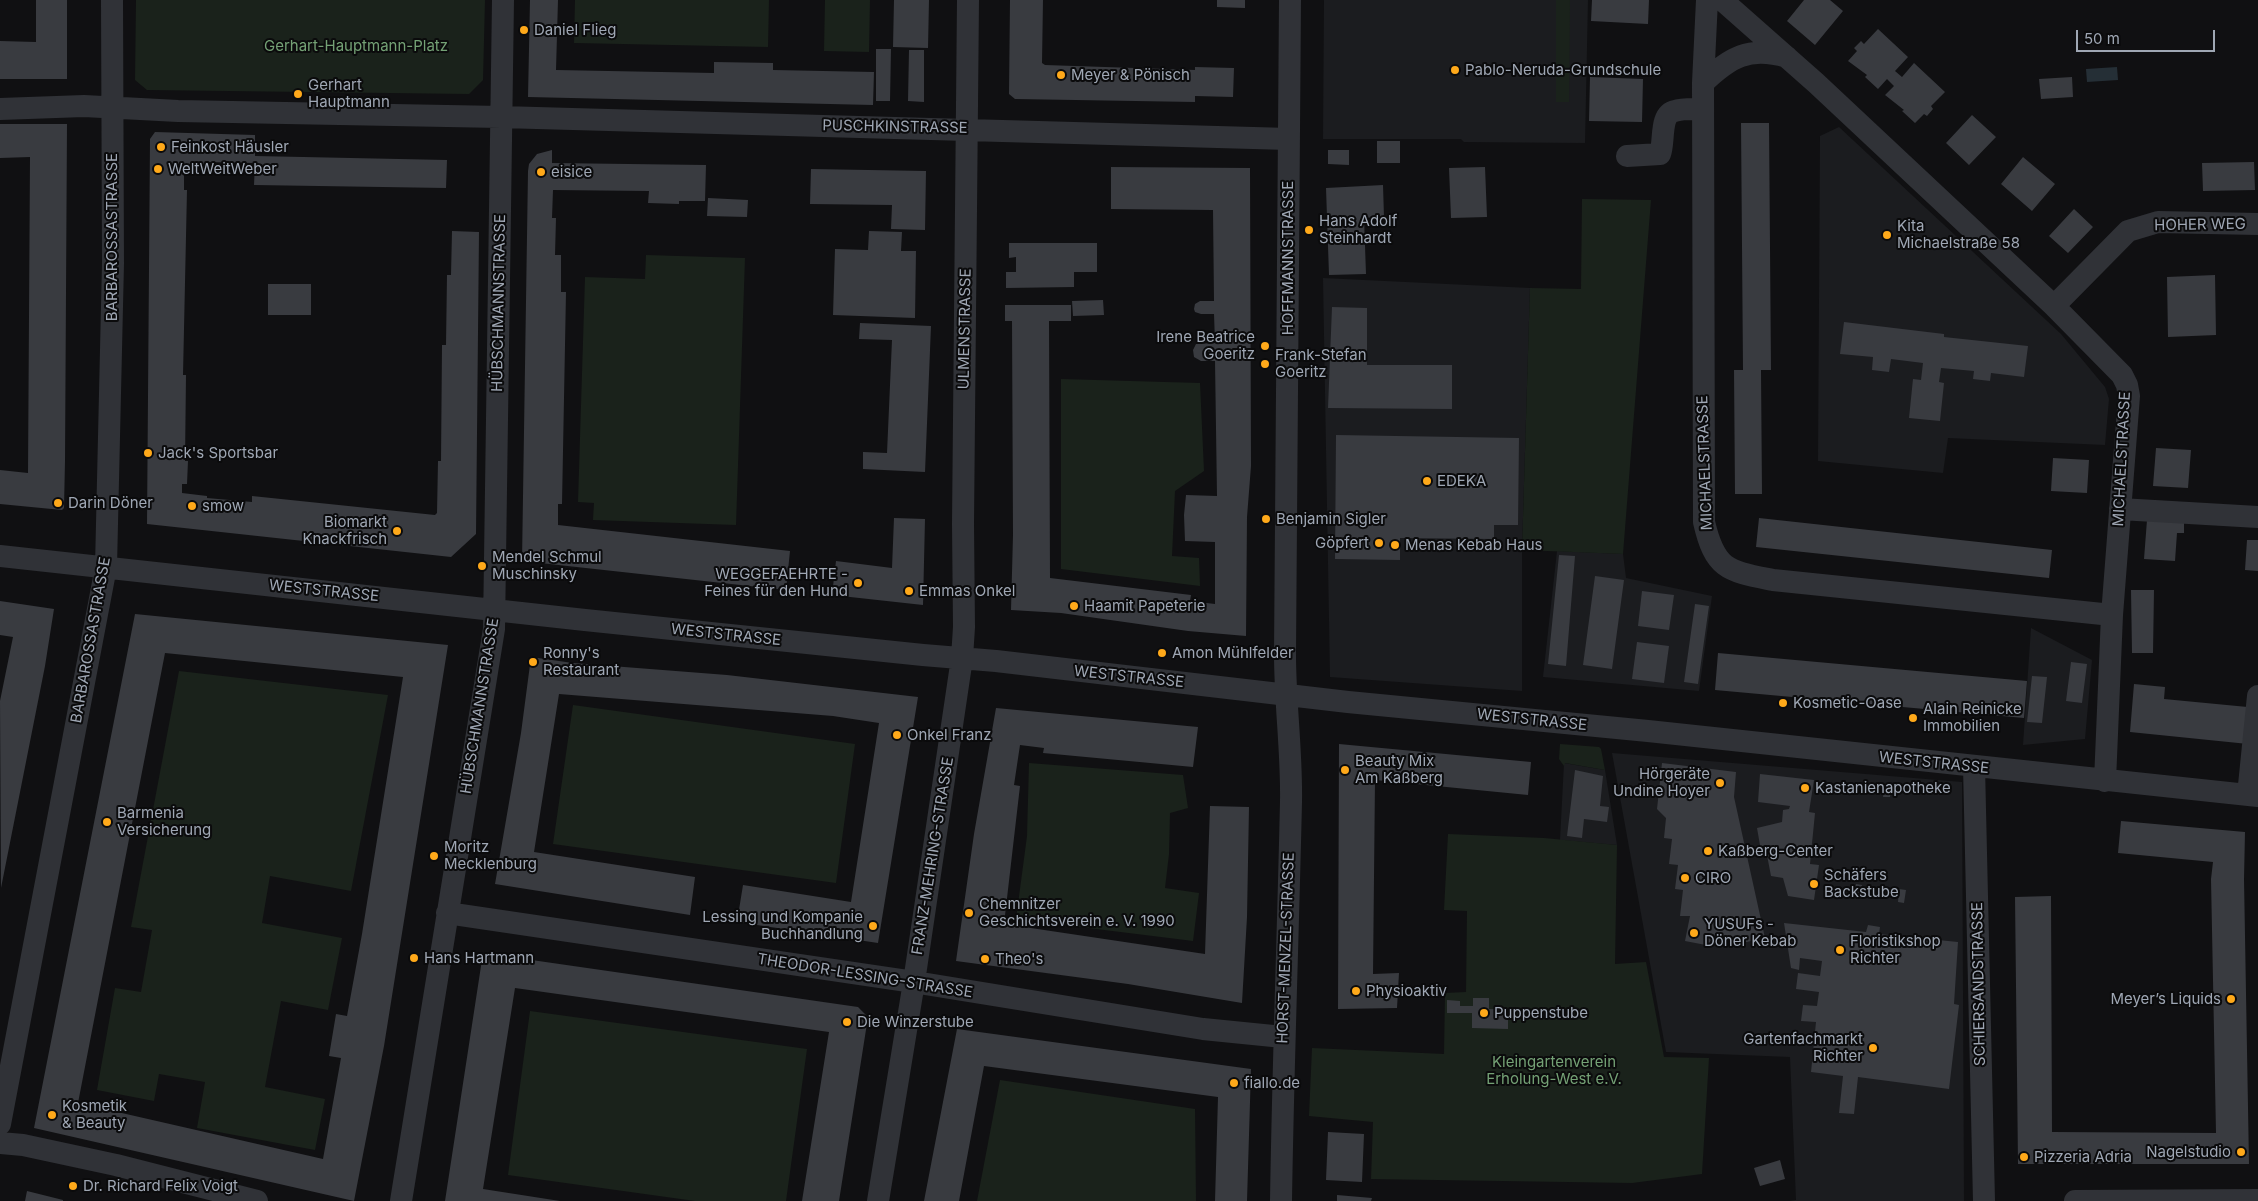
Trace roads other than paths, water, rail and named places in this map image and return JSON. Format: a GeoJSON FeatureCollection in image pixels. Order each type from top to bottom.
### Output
{"type":"FeatureCollection","features":[{"type":"Feature","properties":{"kind":"street","name":"BARBAROSSASTRASSE"},"geometry":{"type":"LineString","coordinates":[[0,1124],[106,567],[113,263],[112,0]]}},
{"type":"Feature","properties":{"kind":"street"},"geometry":{"type":"LineString","coordinates":[[0,109],[84,106],[178,111],[501,117],[503,0]]}},
{"type":"Feature","properties":{"kind":"street","name":"ULMENSTRASSE"},"geometry":{"type":"LineString","coordinates":[[962,658],[964,627],[968,0]]}},
{"type":"Feature","properties":{"kind":"street","name":"HOFFMANNSTRASSE"},"geometry":{"type":"LineString","coordinates":[[1288,695],[1285,654],[1290,0]]}},
{"type":"Feature","properties":{"kind":"street","name":"MICHAELSTRASSE"},"geometry":{"type":"LineString","coordinates":[[1707,0],[1702,83],[1704,522],[1709,544],[1720,563],[1743,573],[1773,580],[2112,615]]}},
{"type":"Feature","properties":{"kind":"street","name":"MICHAELSTRASSE"},"geometry":{"type":"LineString","coordinates":[[1722,0],[1787,57],[2054,306],[2122,374],[2129,396],[2112,615],[2105,781]]}},
{"type":"Feature","properties":{"kind":"street"},"geometry":{"type":"LineString","coordinates":[[1702,83],[1726,63],[1758,51],[1787,57]]}},
{"type":"Feature","properties":{"kind":"street"},"geometry":{"type":"LineString","coordinates":[[1627,156],[1660,154],[1666,118],[1669,113],[1675,110],[1703,109]]}},
{"type":"Feature","properties":{"kind":"street","name":"PUSCHKINSTRASSE"},"geometry":{"type":"LineString","coordinates":[[501,117],[1289,139]]}},
{"type":"Feature","properties":{"kind":"street","name":"HÜBSCHMANNSTRASSE"},"geometry":{"type":"LineString","coordinates":[[401,1201],[496,609],[494,587],[501,117]]}},
{"type":"Feature","properties":{"kind":"street","name":"HOHER WEG"},"geometry":{"type":"LineString","coordinates":[[2054,306],[2128,231],[2158,222],[2258,224]]}},
{"type":"Feature","properties":{"kind":"street"},"geometry":{"type":"LineString","coordinates":[[2120,509],[2258,517]]}},
{"type":"Feature","properties":{"kind":"street","name":"WESTSTRASSE"},"geometry":{"type":"LineString","coordinates":[[0,556],[496,609],[594,622],[962,658],[1288,695],[2253,796]]}},
{"type":"Feature","properties":{"kind":"street","name":"FRANZ-MEHRING-STRASSE"},"geometry":{"type":"LineString","coordinates":[[878,1201],[914,982],[962,658]]}},
{"type":"Feature","properties":{"kind":"street","name":"HORST-MENZEL-STRASSE"},"geometry":{"type":"LineString","coordinates":[[1281,1201],[1283,1037],[1291,802],[1288,695]]}},
{"type":"Feature","properties":{"kind":"street"},"geometry":{"type":"LineString","coordinates":[[2253,796],[2258,696]]}},
{"type":"Feature","properties":{"kind":"street","name":"SCHIERSANDSTRASSE"},"geometry":{"type":"LineString","coordinates":[[1974,766],[1984,1201]]}},
{"type":"Feature","properties":{"kind":"street","name":"THEODOR-LESSING-STRASSE"},"geometry":{"type":"LineString","coordinates":[[447,913],[914,982],[1203,1029],[1283,1037]]}},
{"type":"Feature","properties":{"kind":"street"},"geometry":{"type":"LineString","coordinates":[[0,1143],[23,1145],[116,1165],[257,1201]]}},
{"type":"Feature","properties":{"kind":"street"},"geometry":{"type":"LineString","coordinates":[[2075,1201],[2258,1200]]}},
{"type":"Feature","properties":{"kind":"place","name":"Daniel Flieg"},"geometry":{"type":"Point","coordinates":[524,30]}},
{"type":"Feature","properties":{"kind":"place","name":"Pablo-Neruda-Grundschule"},"geometry":{"type":"Point","coordinates":[1455,70]}},
{"type":"Feature","properties":{"kind":"place","name":"Meyer & Pönisch"},"geometry":{"type":"Point","coordinates":[1061,75]}},
{"type":"Feature","properties":{"kind":"place","name":"Gerhart Hauptmann"},"geometry":{"type":"Point","coordinates":[298,94]}},
{"type":"Feature","properties":{"kind":"place","name":"Feinkost Häusler"},"geometry":{"type":"Point","coordinates":[161,147]}},
{"type":"Feature","properties":{"kind":"place","name":"WeltWeitWeber"},"geometry":{"type":"Point","coordinates":[158,169]}},
{"type":"Feature","properties":{"kind":"place","name":"eisice"},"geometry":{"type":"Point","coordinates":[541,172]}},
{"type":"Feature","properties":{"kind":"place","name":"Hans Adolf Steinhardt"},"geometry":{"type":"Point","coordinates":[1309,230]}},
{"type":"Feature","properties":{"kind":"place","name":"Kita Michaelstraße 58"},"geometry":{"type":"Point","coordinates":[1887,235]}},
{"type":"Feature","properties":{"kind":"place","name":"Irene Beatrice Goeritz"},"geometry":{"type":"Point","coordinates":[1265,346]}},
{"type":"Feature","properties":{"kind":"place","name":"Frank-Stefan Goeritz"},"geometry":{"type":"Point","coordinates":[1265,364]}},
{"type":"Feature","properties":{"kind":"place","name":"Jack's Sportsbar"},"geometry":{"type":"Point","coordinates":[148,453]}},
{"type":"Feature","properties":{"kind":"place","name":"EDEKA"},"geometry":{"type":"Point","coordinates":[1427,481]}},
{"type":"Feature","properties":{"kind":"place","name":"Darin Döner"},"geometry":{"type":"Point","coordinates":[58,503]}},
{"type":"Feature","properties":{"kind":"place","name":"smow"},"geometry":{"type":"Point","coordinates":[192,506]}},
{"type":"Feature","properties":{"kind":"place","name":"Benjamin Sigler"},"geometry":{"type":"Point","coordinates":[1266,519]}},
{"type":"Feature","properties":{"kind":"place","name":"Biomarkt Knackfrisch"},"geometry":{"type":"Point","coordinates":[397,531]}},
{"type":"Feature","properties":{"kind":"place","name":"Göpfert"},"geometry":{"type":"Point","coordinates":[1379,543]}},
{"type":"Feature","properties":{"kind":"place","name":"Menas Kebab Haus"},"geometry":{"type":"Point","coordinates":[1395,545]}},
{"type":"Feature","properties":{"kind":"place","name":"Mendel Schmul Muschinsky"},"geometry":{"type":"Point","coordinates":[482,566]}},
{"type":"Feature","properties":{"kind":"place","name":"WEGGEFAEHRTE - Feines für den Hund"},"geometry":{"type":"Point","coordinates":[858,583]}},
{"type":"Feature","properties":{"kind":"place","name":"Emmas Onkel"},"geometry":{"type":"Point","coordinates":[909,591]}},
{"type":"Feature","properties":{"kind":"place","name":"Haamit Papeterie"},"geometry":{"type":"Point","coordinates":[1074,606]}},
{"type":"Feature","properties":{"kind":"place","name":"Amon Mühlfelder"},"geometry":{"type":"Point","coordinates":[1162,653]}},
{"type":"Feature","properties":{"kind":"place","name":"Ronny's Restaurant"},"geometry":{"type":"Point","coordinates":[533,662]}},
{"type":"Feature","properties":{"kind":"place","name":"Kosmetic-Oase"},"geometry":{"type":"Point","coordinates":[1783,703]}},
{"type":"Feature","properties":{"kind":"place","name":"Alain Reinicke Immobilien"},"geometry":{"type":"Point","coordinates":[1913,718]}},
{"type":"Feature","properties":{"kind":"place","name":"Onkel Franz"},"geometry":{"type":"Point","coordinates":[897,735]}},
{"type":"Feature","properties":{"kind":"place","name":"Beauty Mix Am Kaßberg"},"geometry":{"type":"Point","coordinates":[1345,770]}},
{"type":"Feature","properties":{"kind":"place","name":"Hörgeräte Undine Hoyer"},"geometry":{"type":"Point","coordinates":[1720,783]}},
{"type":"Feature","properties":{"kind":"place","name":"Kastanienapotheke"},"geometry":{"type":"Point","coordinates":[1805,788]}},
{"type":"Feature","properties":{"kind":"place","name":"Barmenia Versicherung"},"geometry":{"type":"Point","coordinates":[107,822]}},
{"type":"Feature","properties":{"kind":"place","name":"Kaßberg-Center"},"geometry":{"type":"Point","coordinates":[1708,851]}},
{"type":"Feature","properties":{"kind":"place","name":"Moritz Mecklenburg"},"geometry":{"type":"Point","coordinates":[434,856]}},
{"type":"Feature","properties":{"kind":"place","name":"CIRO"},"geometry":{"type":"Point","coordinates":[1685,878]}},
{"type":"Feature","properties":{"kind":"place","name":"Schäfers Backstube"},"geometry":{"type":"Point","coordinates":[1814,884]}},
{"type":"Feature","properties":{"kind":"place","name":"Chemnitzer Geschichtsverein e. V. 1990"},"geometry":{"type":"Point","coordinates":[969,913]}},
{"type":"Feature","properties":{"kind":"place","name":"Lessing und Kompanie Buchhandlung"},"geometry":{"type":"Point","coordinates":[873,926]}},
{"type":"Feature","properties":{"kind":"place","name":"YUSUFs - Döner Kebab"},"geometry":{"type":"Point","coordinates":[1694,933]}},
{"type":"Feature","properties":{"kind":"place","name":"Floristikshop Richter"},"geometry":{"type":"Point","coordinates":[1840,950]}},
{"type":"Feature","properties":{"kind":"place","name":"Hans Hartmann"},"geometry":{"type":"Point","coordinates":[414,958]}},
{"type":"Feature","properties":{"kind":"place","name":"Theo's"},"geometry":{"type":"Point","coordinates":[985,959]}},
{"type":"Feature","properties":{"kind":"place","name":"Physioaktiv"},"geometry":{"type":"Point","coordinates":[1356,991]}},
{"type":"Feature","properties":{"kind":"place","name":"Meyer’s Liquids"},"geometry":{"type":"Point","coordinates":[2231,999]}},
{"type":"Feature","properties":{"kind":"place","name":"Puppenstube"},"geometry":{"type":"Point","coordinates":[1484,1013]}},
{"type":"Feature","properties":{"kind":"place","name":"Die Winzerstube"},"geometry":{"type":"Point","coordinates":[847,1022]}},
{"type":"Feature","properties":{"kind":"place","name":"Gartenfachmarkt Richter"},"geometry":{"type":"Point","coordinates":[1873,1048]}},
{"type":"Feature","properties":{"kind":"place","name":"fiallo.de"},"geometry":{"type":"Point","coordinates":[1234,1083]}},
{"type":"Feature","properties":{"kind":"place","name":"Kosmetik & Beauty"},"geometry":{"type":"Point","coordinates":[52,1115]}},
{"type":"Feature","properties":{"kind":"place","name":"Nagelstudio"},"geometry":{"type":"Point","coordinates":[2241,1152]}},
{"type":"Feature","properties":{"kind":"place","name":"Pizzeria Adria"},"geometry":{"type":"Point","coordinates":[2024,1157]}},
{"type":"Feature","properties":{"kind":"place","name":"Dr. Richard Felix Voigt"},"geometry":{"type":"Point","coordinates":[73,1186]}},
{"type":"Feature","properties":{"kind":"park label","name":"Gerhart-Hauptmann-Platz"},"geometry":{"type":"Point","coordinates":[356,46]}},
{"type":"Feature","properties":{"kind":"park label","name":"Kleingartenverein Erholung-West e.V."},"geometry":{"type":"Point","coordinates":[1554,1070]}}]}
